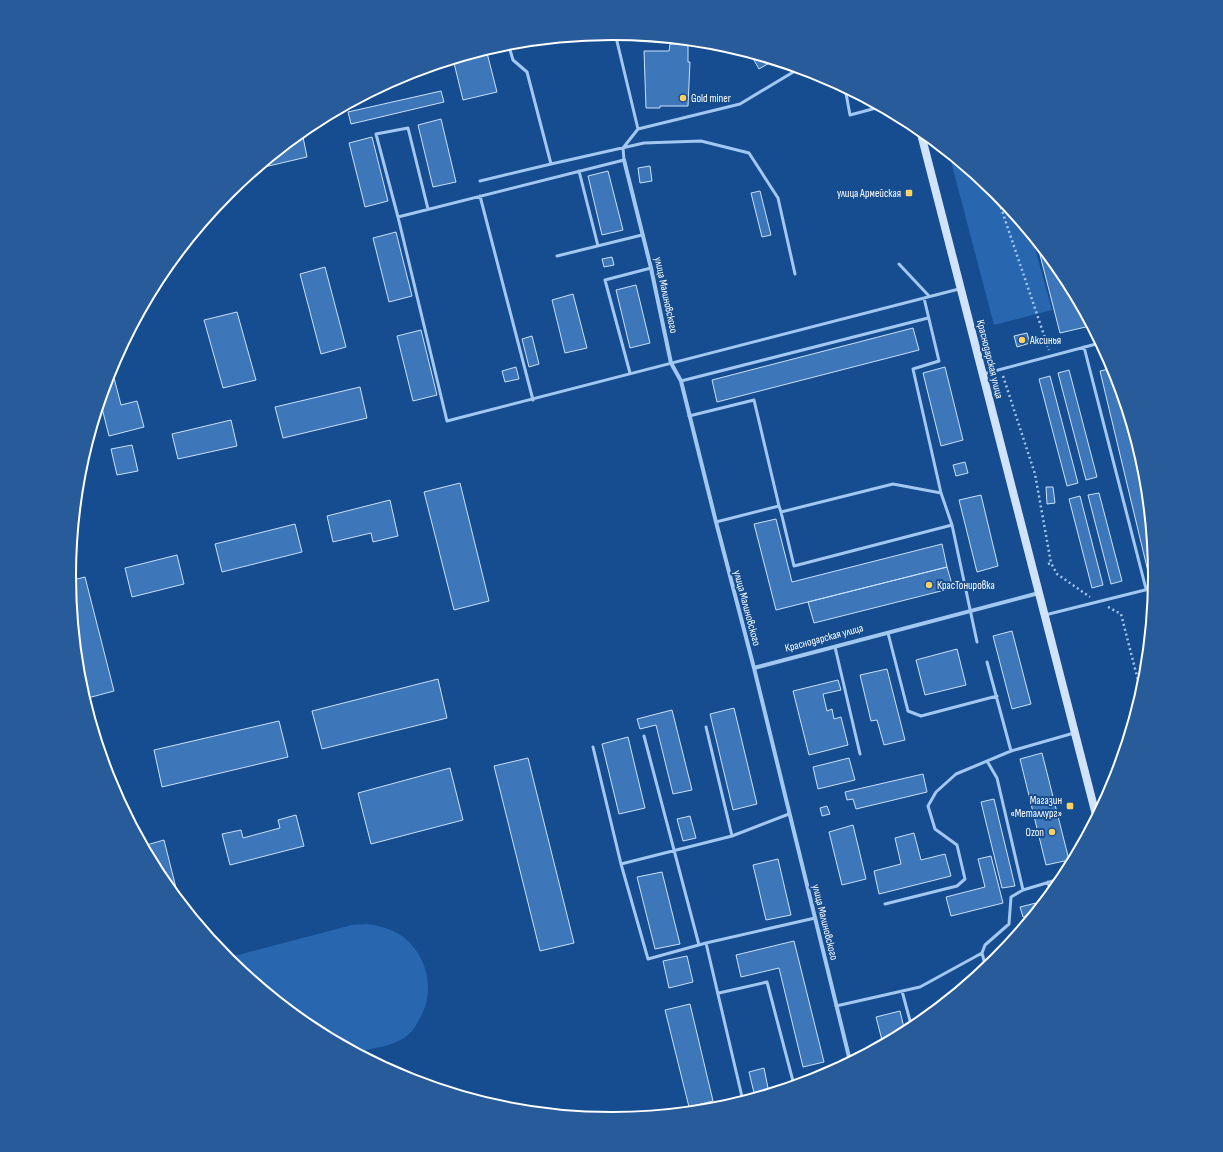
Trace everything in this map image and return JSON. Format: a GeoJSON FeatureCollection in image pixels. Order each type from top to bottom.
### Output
{"type":"FeatureCollection","features":[{"type":"Feature","properties":{"kind":"main road","name":"Краснодарская улица"},"geometry":{"type":"LineString","coordinates":[[923,140],[1094,808]]}},
{"type":"Feature","properties":{"kind":"street","name":"улица Малиновского"},"geometry":{"type":"LineString","coordinates":[[624,160],[651,268],[671,362],[681,381],[690,416],[754,668],[849,1057]]}},
{"type":"Feature","properties":{"kind":"street","name":"Краснодарская улица"},"geometry":{"type":"LineString","coordinates":[[754,668],[1039,593]]}},
{"type":"Feature","properties":{"kind":"lane"},"geometry":{"type":"LineString","coordinates":[[617,40],[638,129]]}},
{"type":"Feature","properties":{"kind":"lane"},"geometry":{"type":"LineString","coordinates":[[510,50],[512,60],[527,72],[550,164]]}},
{"type":"Feature","properties":{"kind":"lane"},"geometry":{"type":"LineString","coordinates":[[398,217],[624,160],[623,148],[638,129],[740,104],[794,72]]}},
{"type":"Feature","properties":{"kind":"lane"},"geometry":{"type":"LineString","coordinates":[[846,94],[850,115],[874,109]]}},
{"type":"Feature","properties":{"kind":"lane"},"geometry":{"type":"LineString","coordinates":[[428,209],[408,128],[376,134],[398,217],[446,421],[533,400],[671,362],[961,288]]}},
{"type":"Feature","properties":{"kind":"lane"},"geometry":{"type":"LineString","coordinates":[[480,181],[644,143],[702,141],[749,154],[778,198],[795,274]]}},
{"type":"Feature","properties":{"kind":"lane"},"geometry":{"type":"LineString","coordinates":[[579,171],[598,246]]}},
{"type":"Feature","properties":{"kind":"lane"},"geometry":{"type":"LineString","coordinates":[[480,196],[533,400]]}},
{"type":"Feature","properties":{"kind":"lane"},"geometry":{"type":"LineString","coordinates":[[557,256],[642,235]]}},
{"type":"Feature","properties":{"kind":"lane"},"geometry":{"type":"LineString","coordinates":[[899,264],[929,296]]}},
{"type":"Feature","properties":{"kind":"lane"},"geometry":{"type":"LineString","coordinates":[[630,373],[605,280],[651,268]]}},
{"type":"Feature","properties":{"kind":"lane"},"geometry":{"type":"LineString","coordinates":[[924,298],[939,361],[913,369],[941,493],[952,525],[977,642]]}},
{"type":"Feature","properties":{"kind":"lane"},"geometry":{"type":"LineString","coordinates":[[681,381],[928,318]]}},
{"type":"Feature","properties":{"kind":"lane"},"geometry":{"type":"LineString","coordinates":[[983,374],[1095,344]]}},
{"type":"Feature","properties":{"kind":"lane"},"geometry":{"type":"LineString","coordinates":[[1045,615],[1146,589],[1084,347]]}},
{"type":"Feature","properties":{"kind":"lane"},"geometry":{"type":"LineString","coordinates":[[690,416],[754,400],[794,566],[952,525]]}},
{"type":"Feature","properties":{"kind":"lane"},"geometry":{"type":"LineString","coordinates":[[781,512],[893,484],[941,493]]}},
{"type":"Feature","properties":{"kind":"lane"},"geometry":{"type":"LineString","coordinates":[[716,522],[779,506]]}},
{"type":"Feature","properties":{"kind":"lane"},"geometry":{"type":"LineString","coordinates":[[888,633],[908,711],[921,716],[997,696]]}},
{"type":"Feature","properties":{"kind":"lane"},"geometry":{"type":"LineString","coordinates":[[835,647],[860,754]]}},
{"type":"Feature","properties":{"kind":"lane"},"geometry":{"type":"LineString","coordinates":[[987,662],[1011,751]]}},
{"type":"Feature","properties":{"kind":"lane"},"geometry":{"type":"LineString","coordinates":[[706,727],[732,836]]}},
{"type":"Feature","properties":{"kind":"lane"},"geometry":{"type":"LineString","coordinates":[[885,904],[958,886],[966,879],[957,845],[935,829],[928,806],[936,792],[956,774],[1011,751],[1075,733]]}},
{"type":"Feature","properties":{"kind":"lane"},"geometry":{"type":"LineString","coordinates":[[644,736],[699,945]]}},
{"type":"Feature","properties":{"kind":"lane"},"geometry":{"type":"LineString","coordinates":[[593,747],[621,864],[648,959],[706,943],[814,918]]}},
{"type":"Feature","properties":{"kind":"lane"},"geometry":{"type":"LineString","coordinates":[[987,761],[997,778],[1023,890]]}},
{"type":"Feature","properties":{"kind":"lane"},"geometry":{"type":"LineString","coordinates":[[621,864],[732,836],[789,814]]}},
{"type":"Feature","properties":{"kind":"lane"},"geometry":{"type":"LineString","coordinates":[[984,961],[982,953],[985,945],[1009,924],[1011,897],[1023,890],[1052,881]]}},
{"type":"Feature","properties":{"kind":"lane"},"geometry":{"type":"LineString","coordinates":[[706,943],[719,993],[742,1096]]}},
{"type":"Feature","properties":{"kind":"lane"},"geometry":{"type":"LineString","coordinates":[[836,1006],[920,987],[982,953]]}},
{"type":"Feature","properties":{"kind":"lane"},"geometry":{"type":"LineString","coordinates":[[719,993],[767,982],[793,1081]]}},
{"type":"Feature","properties":{"kind":"lane"},"geometry":{"type":"LineString","coordinates":[[902,992],[910,1021]]}},
{"type":"Feature","properties":{"kind":"path"},"geometry":{"type":"LineString","coordinates":[[1001,209],[1051,356]]}},
{"type":"Feature","properties":{"kind":"path"},"geometry":{"type":"LineString","coordinates":[[1001,369],[1035,474],[1050,564],[1057,574],[1097,601],[1121,614],[1137,678]]}},
{"type":"Feature","properties":{"kind":"shaded area"},"geometry":{"type":"Polygon","coordinates":[[[951,162],[991,197],[1035,248],[1052,310],[994,325],[951,162]]]}},
{"type":"Feature","properties":{"kind":"shaded area"},"geometry":{"type":"Polygon","coordinates":[[[367,924],[379,926],[399,934],[408,941],[421,959],[428,980],[428,991],[423,1012],[410,1033],[397,1042],[363,1051],[314,1022],[285,1001],[233,956],[352,925],[367,924]]]}},
{"type":"Feature","properties":{"kind":"building"},"geometry":{"type":"Polygon","coordinates":[[[670,44],[688,46],[688,62],[690,62],[688,106],[660,106],[660,108],[646,108],[644,51],[669,51],[670,44]]]}},
{"type":"Feature","properties":{"kind":"building"},"geometry":{"type":"Polygon","coordinates":[[[487,55],[497,92],[463,100],[454,64],[487,55]]]}},
{"type":"Feature","properties":{"kind":"building"},"geometry":{"type":"Polygon","coordinates":[[[753,59],[769,63],[759,69],[753,59]]]}},
{"type":"Feature","properties":{"kind":"building"},"geometry":{"type":"Polygon","coordinates":[[[441,91],[444,102],[351,124],[348,112],[441,91]]]}},
{"type":"Feature","properties":{"kind":"building"},"geometry":{"type":"Polygon","coordinates":[[[441,119],[456,182],[433,187],[418,125],[441,119]]]}},
{"type":"Feature","properties":{"kind":"building"},"geometry":{"type":"Polygon","coordinates":[[[372,137],[388,201],[365,207],[349,143],[372,137]]]}},
{"type":"Feature","properties":{"kind":"building"},"geometry":{"type":"Polygon","coordinates":[[[303,138],[307,157],[266,167],[303,138]]]}},
{"type":"Feature","properties":{"kind":"building"},"geometry":{"type":"Polygon","coordinates":[[[650,166],[652,181],[640,183],[638,168],[650,166]]]}},
{"type":"Feature","properties":{"kind":"building"},"geometry":{"type":"Polygon","coordinates":[[[608,171],[623,230],[602,235],[588,176],[608,171]]]}},
{"type":"Feature","properties":{"kind":"building"},"geometry":{"type":"Polygon","coordinates":[[[760,191],[771,235],[762,237],[751,193],[760,191]]]}},
{"type":"Feature","properties":{"kind":"building"},"geometry":{"type":"Polygon","coordinates":[[[396,232],[412,296],[389,302],[373,238],[396,232]]]}},
{"type":"Feature","properties":{"kind":"building"},"geometry":{"type":"Polygon","coordinates":[[[1040,254],[1076,308],[1086,327],[1060,333],[1040,254]]]}},
{"type":"Feature","properties":{"kind":"building"},"geometry":{"type":"Polygon","coordinates":[[[612,257],[614,265],[604,267],[602,259],[612,257]]]}},
{"type":"Feature","properties":{"kind":"building"},"geometry":{"type":"Polygon","coordinates":[[[325,267],[346,347],[321,354],[300,274],[325,267]]]}},
{"type":"Feature","properties":{"kind":"building"},"geometry":{"type":"Polygon","coordinates":[[[636,285],[650,343],[630,348],[616,290],[636,285]]]}},
{"type":"Feature","properties":{"kind":"building"},"geometry":{"type":"Polygon","coordinates":[[[573,294],[587,348],[565,353],[552,300],[573,294]]]}},
{"type":"Feature","properties":{"kind":"building"},"geometry":{"type":"Polygon","coordinates":[[[237,312],[256,380],[223,388],[204,320],[237,312]]]}},
{"type":"Feature","properties":{"kind":"building"},"geometry":{"type":"Polygon","coordinates":[[[913,328],[919,350],[717,402],[712,380],[913,328]]]}},
{"type":"Feature","properties":{"kind":"building"},"geometry":{"type":"Polygon","coordinates":[[[421,330],[437,395],[413,401],[397,336],[421,330]]]}},
{"type":"Feature","properties":{"kind":"building","name":"Аксинья"},"geometry":{"type":"Polygon","coordinates":[[[1027,333],[1030,343],[1017,347],[1014,336],[1027,333]]]}},
{"type":"Feature","properties":{"kind":"building"},"geometry":{"type":"Polygon","coordinates":[[[532,336],[539,364],[529,367],[522,339],[532,336]]]}},
{"type":"Feature","properties":{"kind":"building"},"geometry":{"type":"Polygon","coordinates":[[[516,367],[519,379],[505,382],[502,371],[516,367]]]}},
{"type":"Feature","properties":{"kind":"building"},"geometry":{"type":"Polygon","coordinates":[[[945,367],[963,440],[941,446],[923,373],[945,367]]]}},
{"type":"Feature","properties":{"kind":"building"},"geometry":{"type":"Polygon","coordinates":[[[1069,370],[1097,477],[1086,480],[1058,373],[1069,370]]]}},
{"type":"Feature","properties":{"kind":"building"},"geometry":{"type":"Polygon","coordinates":[[[1106,370],[1107,371],[1129,437],[1143,506],[1148,570],[1100,371],[1106,370]]]}},
{"type":"Feature","properties":{"kind":"building"},"geometry":{"type":"Polygon","coordinates":[[[1050,376],[1078,483],[1067,486],[1039,379],[1050,376]]]}},
{"type":"Feature","properties":{"kind":"building"},"geometry":{"type":"Polygon","coordinates":[[[114,377],[121,405],[137,401],[144,427],[109,436],[102,409],[114,377]]]}},
{"type":"Feature","properties":{"kind":"building"},"geometry":{"type":"Polygon","coordinates":[[[360,387],[367,418],[283,438],[275,407],[360,387]]]}},
{"type":"Feature","properties":{"kind":"building"},"geometry":{"type":"Polygon","coordinates":[[[231,420],[237,446],[178,459],[172,434],[231,420]]]}},
{"type":"Feature","properties":{"kind":"building"},"geometry":{"type":"Polygon","coordinates":[[[132,445],[138,471],[117,475],[111,449],[132,445]]]}},
{"type":"Feature","properties":{"kind":"building"},"geometry":{"type":"Polygon","coordinates":[[[965,462],[968,473],[956,476],[953,465],[965,462]]]}},
{"type":"Feature","properties":{"kind":"building"},"geometry":{"type":"Polygon","coordinates":[[[460,483],[489,601],[454,610],[424,492],[460,483]]]}},
{"type":"Feature","properties":{"kind":"building"},"geometry":{"type":"Polygon","coordinates":[[[1046,487],[1053,487],[1055,503],[1047,504],[1046,487]]]}},
{"type":"Feature","properties":{"kind":"building"},"geometry":{"type":"Polygon","coordinates":[[[1099,493],[1122,581],[1111,584],[1088,495],[1099,493]]]}},
{"type":"Feature","properties":{"kind":"building"},"geometry":{"type":"Polygon","coordinates":[[[981,495],[998,566],[977,572],[959,500],[981,495]]]}},
{"type":"Feature","properties":{"kind":"building"},"geometry":{"type":"Polygon","coordinates":[[[1080,496],[1103,585],[1092,588],[1069,499],[1080,496]]]}},
{"type":"Feature","properties":{"kind":"building"},"geometry":{"type":"Polygon","coordinates":[[[390,500],[398,536],[373,542],[371,533],[333,542],[327,516],[390,500]]]}},
{"type":"Feature","properties":{"kind":"building"},"geometry":{"type":"Polygon","coordinates":[[[776,519],[792,582],[942,544],[947,567],[776,610],[754,524],[776,519]]]}},
{"type":"Feature","properties":{"kind":"building"},"geometry":{"type":"Polygon","coordinates":[[[295,524],[302,552],[222,572],[215,544],[295,524]]]}},
{"type":"Feature","properties":{"kind":"building"},"geometry":{"type":"Polygon","coordinates":[[[177,555],[184,584],[132,597],[125,568],[177,555]]]}},
{"type":"Feature","properties":{"kind":"building"},"geometry":{"type":"Polygon","coordinates":[[[947,567],[953,588],[814,623],[808,602],[947,567]]]}},
{"type":"Feature","properties":{"kind":"building"},"geometry":{"type":"Polygon","coordinates":[[[85,577],[114,691],[90,697],[80,646],[76,579],[85,577]]]}},
{"type":"Feature","properties":{"kind":"building"},"geometry":{"type":"Polygon","coordinates":[[[1012,631],[1031,704],[1012,709],[993,636],[1012,631]]]}},
{"type":"Feature","properties":{"kind":"building"},"geometry":{"type":"Polygon","coordinates":[[[957,649],[966,685],[925,695],[916,660],[957,649]]]}},
{"type":"Feature","properties":{"kind":"building"},"geometry":{"type":"Polygon","coordinates":[[[887,669],[905,740],[884,745],[877,720],[871,721],[860,675],[887,669]]]}},
{"type":"Feature","properties":{"kind":"building"},"geometry":{"type":"Polygon","coordinates":[[[438,679],[447,718],[322,749],[312,711],[438,679]]]}},
{"type":"Feature","properties":{"kind":"building"},"geometry":{"type":"Polygon","coordinates":[[[838,680],[841,690],[823,694],[827,711],[832,709],[834,719],[841,717],[848,745],[809,755],[793,691],[838,680]]]}},
{"type":"Feature","properties":{"kind":"building"},"geometry":{"type":"Polygon","coordinates":[[[734,708],[757,804],[733,810],[710,714],[734,708]]]}},
{"type":"Feature","properties":{"kind":"building"},"geometry":{"type":"Polygon","coordinates":[[[672,710],[692,790],[673,794],[656,725],[640,729],[637,719],[672,710]]]}},
{"type":"Feature","properties":{"kind":"building"},"geometry":{"type":"Polygon","coordinates":[[[279,721],[288,757],[162,787],[154,750],[279,721]]]}},
{"type":"Feature","properties":{"kind":"building"},"geometry":{"type":"Polygon","coordinates":[[[628,737],[645,808],[619,814],[602,744],[628,737]]]}},
{"type":"Feature","properties":{"kind":"building"},"geometry":{"type":"Polygon","coordinates":[[[1042,753],[1068,856],[1065,861],[1046,865],[1020,759],[1042,753]]]}},
{"type":"Feature","properties":{"kind":"building"},"geometry":{"type":"Polygon","coordinates":[[[528,758],[574,943],[540,951],[494,766],[528,758]]]}},
{"type":"Feature","properties":{"kind":"building"},"geometry":{"type":"Polygon","coordinates":[[[849,758],[855,780],[818,789],[813,767],[849,758]]]}},
{"type":"Feature","properties":{"kind":"building"},"geometry":{"type":"Polygon","coordinates":[[[450,768],[463,820],[371,844],[358,793],[450,768]]]}},
{"type":"Feature","properties":{"kind":"building"},"geometry":{"type":"Polygon","coordinates":[[[923,774],[927,792],[856,809],[853,799],[847,800],[845,792],[923,774]]]}},
{"type":"Feature","properties":{"kind":"building"},"geometry":{"type":"Polygon","coordinates":[[[994,799],[1015,886],[1002,888],[981,802],[994,799]]]}},
{"type":"Feature","properties":{"kind":"building"},"geometry":{"type":"Polygon","coordinates":[[[827,806],[830,814],[822,816],[820,808],[827,806]]]}},
{"type":"Feature","properties":{"kind":"building"},"geometry":{"type":"Polygon","coordinates":[[[296,815],[304,846],[230,865],[222,834],[241,830],[243,838],[280,828],[278,820],[296,815]]]}},
{"type":"Feature","properties":{"kind":"building"},"geometry":{"type":"Polygon","coordinates":[[[690,816],[696,838],[683,841],[677,819],[690,816]]]}},
{"type":"Feature","properties":{"kind":"building"},"geometry":{"type":"Polygon","coordinates":[[[853,825],[866,879],[842,885],[829,832],[853,825]]]}},
{"type":"Feature","properties":{"kind":"building"},"geometry":{"type":"Polygon","coordinates":[[[914,833],[921,860],[945,854],[951,876],[879,894],[874,871],[901,864],[895,838],[914,833]]]}},
{"type":"Feature","properties":{"kind":"building"},"geometry":{"type":"Polygon","coordinates":[[[164,840],[176,888],[166,874],[147,845],[164,840]]]}},
{"type":"Feature","properties":{"kind":"building"},"geometry":{"type":"Polygon","coordinates":[[[991,856],[1003,903],[951,916],[946,897],[985,887],[978,859],[991,856]]]}},
{"type":"Feature","properties":{"kind":"building"},"geometry":{"type":"Polygon","coordinates":[[[778,859],[791,915],[766,920],[753,865],[778,859]]]}},
{"type":"Feature","properties":{"kind":"building"},"geometry":{"type":"Polygon","coordinates":[[[662,872],[680,944],[655,949],[637,877],[662,872]]]}},
{"type":"Feature","properties":{"kind":"building"},"geometry":{"type":"Polygon","coordinates":[[[1036,903],[1025,917],[1023,917],[1020,907],[1036,903]]]}},
{"type":"Feature","properties":{"kind":"building"},"geometry":{"type":"Polygon","coordinates":[[[794,941],[824,1062],[803,1067],[779,968],[741,977],[736,955],[794,941]]]}},
{"type":"Feature","properties":{"kind":"building"},"geometry":{"type":"Polygon","coordinates":[[[687,956],[693,982],[669,988],[663,961],[687,956]]]}},
{"type":"Feature","properties":{"kind":"building"},"geometry":{"type":"Polygon","coordinates":[[[690,1004],[713,1101],[689,1106],[665,1010],[690,1004]]]}},
{"type":"Feature","properties":{"kind":"building"},"geometry":{"type":"Polygon","coordinates":[[[900,1011],[903,1025],[882,1038],[876,1017],[900,1011]]]}},
{"type":"Feature","properties":{"kind":"building"},"geometry":{"type":"Polygon","coordinates":[[[764,1068],[768,1089],[754,1093],[749,1072],[764,1068]]]}},
{"type":"Feature","properties":{"kind":"place","name":"Gold miner"},"geometry":{"type":"Point","coordinates":[683,98]}},
{"type":"Feature","properties":{"kind":"place","name":"улица Армейская"},"geometry":{"type":"Point","coordinates":[909,193]}},
{"type":"Feature","properties":{"kind":"place","name":"Аксинья"},"geometry":{"type":"Point","coordinates":[1022,340]}},
{"type":"Feature","properties":{"kind":"place","name":"КрасТонировка"},"geometry":{"type":"Point","coordinates":[929,585]}},
{"type":"Feature","properties":{"kind":"place","name":"Магазин «Металлург»"},"geometry":{"type":"Point","coordinates":[1070,806]}},
{"type":"Feature","properties":{"kind":"place","name":"Ozon"},"geometry":{"type":"Point","coordinates":[1052,832]}}]}
